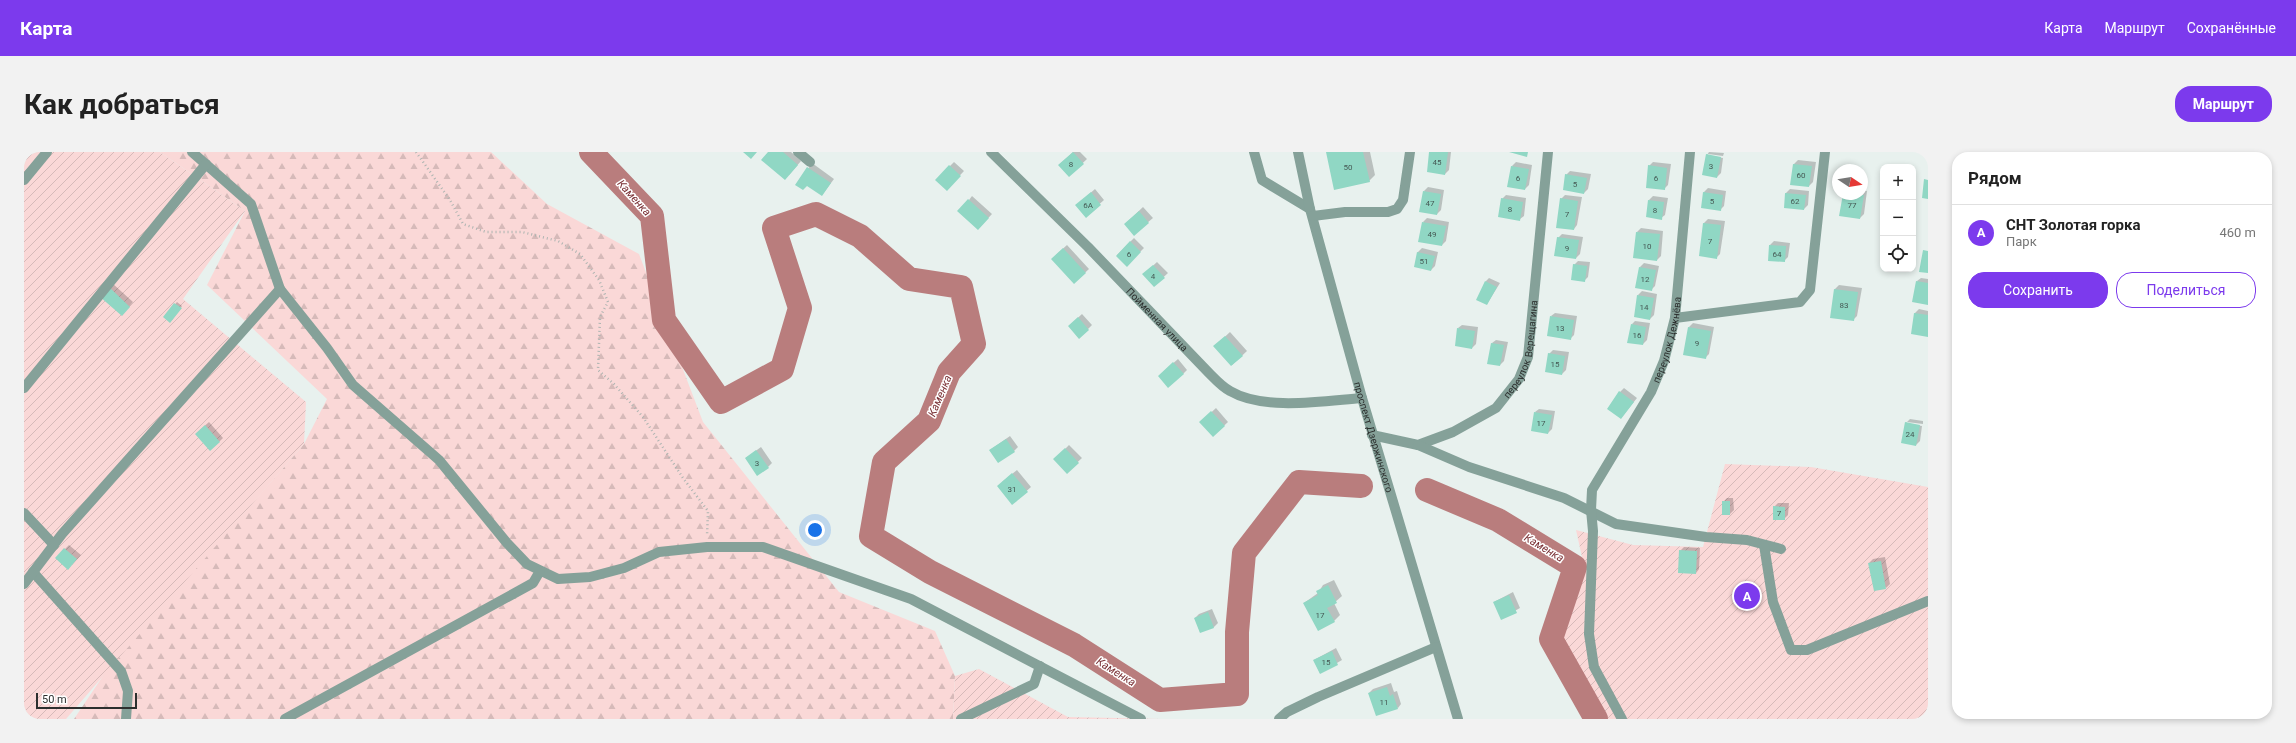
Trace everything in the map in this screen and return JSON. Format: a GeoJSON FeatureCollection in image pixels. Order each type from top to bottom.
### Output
{"type":"FeatureCollection","features":[{"type":"Feature","properties":{"kind":"street"},"geometry":{"type":"LineString","coordinates":[[24,180],[46,152]]}},
{"type":"Feature","properties":{"kind":"street"},"geometry":{"type":"LineString","coordinates":[[192,152],[251,204],[280,289],[327,348],[352,385],[439,460],[507,543],[527,564],[558,579],[590,577],[624,568],[659,552],[707,547],[764,547],[911,599],[1141,719]]}},
{"type":"Feature","properties":{"kind":"street"},"geometry":{"type":"LineString","coordinates":[[798,152],[810,162]]}},
{"type":"Feature","properties":{"kind":"street","name":"Пойменная улица"},"geometry":{"type":"LineString","coordinates":[[991,152],[1088,247],[1209,373],[1229,391],[1247,398],[1273,402],[1362,398]]}},
{"type":"Feature","properties":{"kind":"street"},"geometry":{"type":"LineString","coordinates":[[1254,152],[1262,180],[1312,213],[1397,209],[1403,200],[1410,152]]}},
{"type":"Feature","properties":{"kind":"street","name":"проспект Дзержинского"},"geometry":{"type":"LineString","coordinates":[[1298,152],[1312,213],[1372,435],[1458,719]]}},
{"type":"Feature","properties":{"kind":"street","name":"переулок Верещагина"},"geometry":{"type":"LineString","coordinates":[[1418,445],[1452,432],[1496,408],[1519,379],[1528,356],[1548,152]]}},
{"type":"Feature","properties":{"kind":"street","name":"переулок Дежнёва"},"geometry":{"type":"LineString","coordinates":[[1622,719],[1594,667],[1590,634],[1593,531],[1591,510],[1592,490],[1651,392],[1664,361],[1675,318],[1690,152]]}},
{"type":"Feature","properties":{"kind":"street"},"geometry":{"type":"LineString","coordinates":[[1675,318],[1800,302],[1810,290],[1825,152]]}},
{"type":"Feature","properties":{"kind":"street"},"geometry":{"type":"LineString","coordinates":[[24,388],[206,164]]}},
{"type":"Feature","properties":{"kind":"street"},"geometry":{"type":"LineString","coordinates":[[24,584],[54,544],[280,289]]}},
{"type":"Feature","properties":{"kind":"street"},"geometry":{"type":"LineString","coordinates":[[1372,435],[1418,445],[1469,467],[1564,498],[1591,510],[1616,524],[1706,537],[1747,540],[1764,546],[1781,549]]}},
{"type":"Feature","properties":{"kind":"street"},"geometry":{"type":"LineString","coordinates":[[24,513],[54,544]]}},
{"type":"Feature","properties":{"kind":"street"},"geometry":{"type":"LineString","coordinates":[[1764,546],[1773,602],[1791,650],[1807,650],[1928,601]]}},
{"type":"Feature","properties":{"kind":"street"},"geometry":{"type":"LineString","coordinates":[[285,719],[533,583],[540,571]]}},
{"type":"Feature","properties":{"kind":"street"},"geometry":{"type":"LineString","coordinates":[[33,572],[121,671],[128,691],[126,719]]}},
{"type":"Feature","properties":{"kind":"street"},"geometry":{"type":"LineString","coordinates":[[1279,719],[1287,712],[1318,697],[1436,647]]}},
{"type":"Feature","properties":{"kind":"street"},"geometry":{"type":"LineString","coordinates":[[962,719],[1034,684],[1040,666]]}},
{"type":"Feature","properties":{"kind":"path"},"geometry":{"type":"LineString","coordinates":[[416,152],[450,200],[463,224],[486,232],[522,232],[558,241],[580,254],[599,280],[608,302],[600,317],[598,370],[614,384],[644,417],[683,478],[708,511],[707,547]]}},
{"type":"Feature","properties":{"kind":"green space"},"geometry":{"type":"Polygon","coordinates":[[[24,152],[160,152],[245,211],[183,299],[306,402],[304,444],[66,719],[24,719],[24,152]]]}},
{"type":"Feature","properties":{"kind":"green space"},"geometry":{"type":"Polygon","coordinates":[[[160,152],[491,152],[547,204],[639,254],[703,422],[839,592],[935,631],[955,676],[953,719],[74,719],[109,667],[304,444],[327,399],[207,285],[245,211],[160,152]]]}},
{"type":"Feature","properties":{"kind":"green space"},"geometry":{"type":"Polygon","coordinates":[[[1725,464],[1811,467],[1928,487],[1928,719],[1586,719],[1548,635],[1582,557],[1576,530],[1633,545],[1703,547],[1725,464]]]}},
{"type":"Feature","properties":{"kind":"green space"},"geometry":{"type":"Polygon","coordinates":[[[979,669],[1068,717],[1163,719],[953,719],[955,676],[979,669]]]}},
{"type":"Feature","properties":{"kind":"building"},"geometry":{"type":"Polygon","coordinates":[[[743,152],[757,152],[751,159],[743,152]]]}},
{"type":"Feature","properties":{"kind":"building"},"geometry":{"type":"Polygon","coordinates":[[[768,152],[783,152],[798,165],[785,180],[761,160],[768,152]]]}},
{"type":"Feature","properties":{"kind":"building"},"geometry":{"type":"Polygon","coordinates":[[[1073,152],[1084,164],[1069,177],[1058,165],[1073,152]]]}},
{"type":"Feature","properties":{"kind":"building"},"geometry":{"type":"Polygon","coordinates":[[[1326,152],[1363,152],[1370,182],[1334,190],[1326,152]]]}},
{"type":"Feature","properties":{"kind":"building"},"geometry":{"type":"Polygon","coordinates":[[[1429,152],[1448,152],[1445,175],[1427,172],[1429,152]]]}},
{"type":"Feature","properties":{"kind":"building"},"geometry":{"type":"Polygon","coordinates":[[[1509,152],[1528,152],[1527,157],[1509,152]]]}},
{"type":"Feature","properties":{"kind":"building"},"geometry":{"type":"Polygon","coordinates":[[[1706,154],[1721,157],[1717,178],[1702,175],[1706,154]]]}},
{"type":"Feature","properties":{"kind":"building"},"geometry":{"type":"Polygon","coordinates":[[[1793,164],[1812,166],[1809,187],[1790,185],[1793,164]]]}},
{"type":"Feature","properties":{"kind":"building"},"geometry":{"type":"Polygon","coordinates":[[[949,165],[961,176],[947,191],[935,180],[949,165]]]}},
{"type":"Feature","properties":{"kind":"building"},"geometry":{"type":"Polygon","coordinates":[[[1648,165],[1667,168],[1665,190],[1646,188],[1648,165]]]}},
{"type":"Feature","properties":{"kind":"building"},"geometry":{"type":"Polygon","coordinates":[[[1511,166],[1529,169],[1525,190],[1507,187],[1511,166]]]}},
{"type":"Feature","properties":{"kind":"building"},"geometry":{"type":"Polygon","coordinates":[[[807,167],[831,183],[822,196],[807,186],[803,190],[795,185],[807,167]]]}},
{"type":"Feature","properties":{"kind":"building"},"geometry":{"type":"Polygon","coordinates":[[[1565,174],[1587,178],[1584,194],[1563,190],[1565,174]]]}},
{"type":"Feature","properties":{"kind":"building"},"geometry":{"type":"Polygon","coordinates":[[[1924,179],[1928,180],[1928,199],[1922,198],[1924,179]]]}},
{"type":"Feature","properties":{"kind":"building"},"geometry":{"type":"Polygon","coordinates":[[[1423,191],[1441,194],[1437,215],[1419,212],[1423,191]]]}},
{"type":"Feature","properties":{"kind":"building"},"geometry":{"type":"Polygon","coordinates":[[[1091,192],[1101,205],[1086,218],[1075,205],[1091,192]]]}},
{"type":"Feature","properties":{"kind":"building"},"geometry":{"type":"Polygon","coordinates":[[[1703,192],[1723,195],[1721,211],[1701,208],[1703,192]]]}},
{"type":"Feature","properties":{"kind":"building"},"geometry":{"type":"Polygon","coordinates":[[[1785,193],[1806,195],[1804,210],[1784,208],[1785,193]]]}},
{"type":"Feature","properties":{"kind":"building"},"geometry":{"type":"Polygon","coordinates":[[[1501,198],[1523,202],[1520,221],[1498,217],[1501,198]]]}},
{"type":"Feature","properties":{"kind":"building"},"geometry":{"type":"Polygon","coordinates":[[[1560,198],[1578,201],[1574,230],[1556,228],[1560,198]]]}},
{"type":"Feature","properties":{"kind":"building"},"geometry":{"type":"Polygon","coordinates":[[[968,199],[989,218],[978,230],[957,211],[968,199]]]}},
{"type":"Feature","properties":{"kind":"building"},"geometry":{"type":"Polygon","coordinates":[[[1648,200],[1664,202],[1662,220],[1646,217],[1648,200]]]}},
{"type":"Feature","properties":{"kind":"building"},"geometry":{"type":"Polygon","coordinates":[[[1842,200],[1863,200],[1860,219],[1839,216],[1842,200]]]}},
{"type":"Feature","properties":{"kind":"building"},"geometry":{"type":"Polygon","coordinates":[[[1139,211],[1149,223],[1134,236],[1124,224],[1139,211]]]}},
{"type":"Feature","properties":{"kind":"building"},"geometry":{"type":"Polygon","coordinates":[[[1422,222],[1446,226],[1442,246],[1418,242],[1422,222]]]}},
{"type":"Feature","properties":{"kind":"building"},"geometry":{"type":"Polygon","coordinates":[[[1703,223],[1721,225],[1717,259],[1699,256],[1703,223]]]}},
{"type":"Feature","properties":{"kind":"building"},"geometry":{"type":"Polygon","coordinates":[[[1636,232],[1660,234],[1657,261],[1633,258],[1636,232]]]}},
{"type":"Feature","properties":{"kind":"building"},"geometry":{"type":"Polygon","coordinates":[[[1557,237],[1579,240],[1576,259],[1554,256],[1557,237]]]}},
{"type":"Feature","properties":{"kind":"building"},"geometry":{"type":"Polygon","coordinates":[[[1130,241],[1141,252],[1127,267],[1116,256],[1130,241]]]}},
{"type":"Feature","properties":{"kind":"building"},"geometry":{"type":"Polygon","coordinates":[[[1769,245],[1786,246],[1785,262],[1768,261],[1769,245]]]}},
{"type":"Feature","properties":{"kind":"building"},"geometry":{"type":"Polygon","coordinates":[[[1063,248],[1086,273],[1074,284],[1051,259],[1063,248]]]}},
{"type":"Feature","properties":{"kind":"building"},"geometry":{"type":"Polygon","coordinates":[[[1923,250],[1928,251],[1928,273],[1919,272],[1923,250]]]}},
{"type":"Feature","properties":{"kind":"building"},"geometry":{"type":"Polygon","coordinates":[[[1417,252],[1435,256],[1431,271],[1414,267],[1417,252]]]}},
{"type":"Feature","properties":{"kind":"building"},"geometry":{"type":"Polygon","coordinates":[[[1573,264],[1587,266],[1585,282],[1571,280],[1573,264]]]}},
{"type":"Feature","properties":{"kind":"building"},"geometry":{"type":"Polygon","coordinates":[[[1153,265],[1165,278],[1154,287],[1142,274],[1153,265]]]}},
{"type":"Feature","properties":{"kind":"building"},"geometry":{"type":"Polygon","coordinates":[[[1639,267],[1656,270],[1652,291],[1635,288],[1639,267]]]}},
{"type":"Feature","properties":{"kind":"building"},"geometry":{"type":"Polygon","coordinates":[[[1485,281],[1497,287],[1487,305],[1476,300],[1485,281]]]}},
{"type":"Feature","properties":{"kind":"building"},"geometry":{"type":"Polygon","coordinates":[[[1916,281],[1928,283],[1928,305],[1912,302],[1916,281]]]}},
{"type":"Feature","properties":{"kind":"building"},"geometry":{"type":"Polygon","coordinates":[[[108,286],[130,307],[122,316],[99,296],[108,286]]]}},
{"type":"Feature","properties":{"kind":"building"},"geometry":{"type":"Polygon","coordinates":[[[1834,289],[1858,292],[1854,321],[1830,318],[1834,289]]]}},
{"type":"Feature","properties":{"kind":"building"},"geometry":{"type":"Polygon","coordinates":[[[1637,295],[1654,298],[1650,320],[1634,317],[1637,295]]]}},
{"type":"Feature","properties":{"kind":"building"},"geometry":{"type":"Polygon","coordinates":[[[174,303],[182,308],[170,323],[163,317],[174,303]]]}},
{"type":"Feature","properties":{"kind":"building"},"geometry":{"type":"Polygon","coordinates":[[[1914,313],[1928,315],[1928,337],[1911,334],[1914,313]]]}},
{"type":"Feature","properties":{"kind":"building"},"geometry":{"type":"Polygon","coordinates":[[[1550,316],[1574,320],[1571,340],[1547,336],[1550,316]]]}},
{"type":"Feature","properties":{"kind":"building"},"geometry":{"type":"Polygon","coordinates":[[[1078,317],[1089,330],[1079,339],[1068,326],[1078,317]]]}},
{"type":"Feature","properties":{"kind":"building"},"geometry":{"type":"Polygon","coordinates":[[[1631,324],[1646,327],[1643,345],[1627,343],[1631,324]]]}},
{"type":"Feature","properties":{"kind":"building"},"geometry":{"type":"Polygon","coordinates":[[[1688,327],[1711,331],[1706,359],[1683,355],[1688,327]]]}},
{"type":"Feature","properties":{"kind":"building"},"geometry":{"type":"Polygon","coordinates":[[[1457,328],[1475,331],[1472,349],[1455,346],[1457,328]]]}},
{"type":"Feature","properties":{"kind":"building"},"geometry":{"type":"Polygon","coordinates":[[[1225,336],[1243,356],[1231,366],[1213,346],[1225,336]]]}},
{"type":"Feature","properties":{"kind":"building"},"geometry":{"type":"Polygon","coordinates":[[[1491,343],[1504,345],[1500,366],[1487,364],[1491,343]]]}},
{"type":"Feature","properties":{"kind":"building"},"geometry":{"type":"Polygon","coordinates":[[[1548,353],[1565,356],[1562,375],[1545,372],[1548,353]]]}},
{"type":"Feature","properties":{"kind":"building"},"geometry":{"type":"Polygon","coordinates":[[[1173,362],[1184,374],[1168,388],[1158,376],[1173,362]]]}},
{"type":"Feature","properties":{"kind":"building"},"geometry":{"type":"Polygon","coordinates":[[[1619,391],[1634,402],[1621,419],[1607,409],[1619,391]]]}},
{"type":"Feature","properties":{"kind":"building"},"geometry":{"type":"Polygon","coordinates":[[[1211,411],[1225,426],[1213,437],[1199,422],[1211,411]]]}},
{"type":"Feature","properties":{"kind":"building"},"geometry":{"type":"Polygon","coordinates":[[[1534,412],[1552,415],[1548,434],[1531,431],[1534,412]]]}},
{"type":"Feature","properties":{"kind":"building"},"geometry":{"type":"Polygon","coordinates":[[[1905,422],[1920,425],[1916,446],[1901,443],[1905,422]]]}},
{"type":"Feature","properties":{"kind":"building"},"geometry":{"type":"Polygon","coordinates":[[[205,425],[220,442],[210,451],[195,434],[205,425]]]}},
{"type":"Feature","properties":{"kind":"building"},"geometry":{"type":"Polygon","coordinates":[[[1006,439],[1015,452],[998,463],[989,450],[1006,439]]]}},
{"type":"Feature","properties":{"kind":"building"},"geometry":{"type":"Polygon","coordinates":[[[1065,448],[1079,463],[1067,474],[1053,459],[1065,448]]]}},
{"type":"Feature","properties":{"kind":"building"},"geometry":{"type":"Polygon","coordinates":[[[756,450],[769,468],[757,476],[745,458],[756,450]]]}},
{"type":"Feature","properties":{"kind":"building"},"geometry":{"type":"Polygon","coordinates":[[[1012,473],[1028,492],[1012,505],[997,486],[1012,473]]]}},
{"type":"Feature","properties":{"kind":"building"},"geometry":{"type":"Polygon","coordinates":[[[1722,501],[1730,501],[1730,515],[1722,515],[1722,501]]]}},
{"type":"Feature","properties":{"kind":"building"},"geometry":{"type":"Polygon","coordinates":[[[1773,506],[1785,507],[1785,520],[1773,520],[1773,506]]]}},
{"type":"Feature","properties":{"kind":"building"},"geometry":{"type":"Polygon","coordinates":[[[64,548],[77,559],[68,570],[55,558],[64,548]]]}},
{"type":"Feature","properties":{"kind":"building"},"geometry":{"type":"Polygon","coordinates":[[[1679,550],[1697,551],[1696,574],[1678,573],[1679,550]]]}},
{"type":"Feature","properties":{"kind":"building"},"geometry":{"type":"Polygon","coordinates":[[[1881,561],[1886,589],[1874,591],[1868,563],[1881,561]]]}},
{"type":"Feature","properties":{"kind":"building"},"geometry":{"type":"Polygon","coordinates":[[[1328,585],[1337,603],[1327,608],[1335,622],[1318,631],[1303,603],[1318,595],[1316,591],[1328,585]]]}},
{"type":"Feature","properties":{"kind":"building"},"geometry":{"type":"Polygon","coordinates":[[[1509,595],[1517,613],[1501,620],[1493,602],[1509,595]]]}},
{"type":"Feature","properties":{"kind":"building"},"geometry":{"type":"Polygon","coordinates":[[[1208,612],[1214,628],[1200,633],[1194,618],[1208,612]]]}},
{"type":"Feature","properties":{"kind":"building"},"geometry":{"type":"Polygon","coordinates":[[[1332,651],[1338,665],[1320,674],[1313,660],[1332,651]]]}},
{"type":"Feature","properties":{"kind":"building"},"geometry":{"type":"Polygon","coordinates":[[[1387,687],[1390,696],[1393,694],[1398,709],[1376,716],[1368,693],[1387,687]]]}},
{"type":"Feature","properties":{"kind":"waterway","name":"Каменка"},"geometry":{"type":"LineString","coordinates":[[591,152],[652,216],[664,320],[721,402],[782,369],[800,308],[774,228],[816,214],[860,236],[909,279],[961,287],[974,344],[949,372],[929,421],[884,462],[871,536],[930,572],[1074,645],[1160,700],[1237,694],[1237,632],[1244,553],[1299,482],[1361,486]]}},
{"type":"Feature","properties":{"kind":"waterway","name":"Каменка"},"geometry":{"type":"LineString","coordinates":[[1427,490],[1498,520],[1575,567],[1551,639],[1596,719]]}},
{"type":"Feature","properties":{"kind":"place","name":"СНТ Золотая горка"},"geometry":{"type":"Point","coordinates":[1747,596]}}]}
